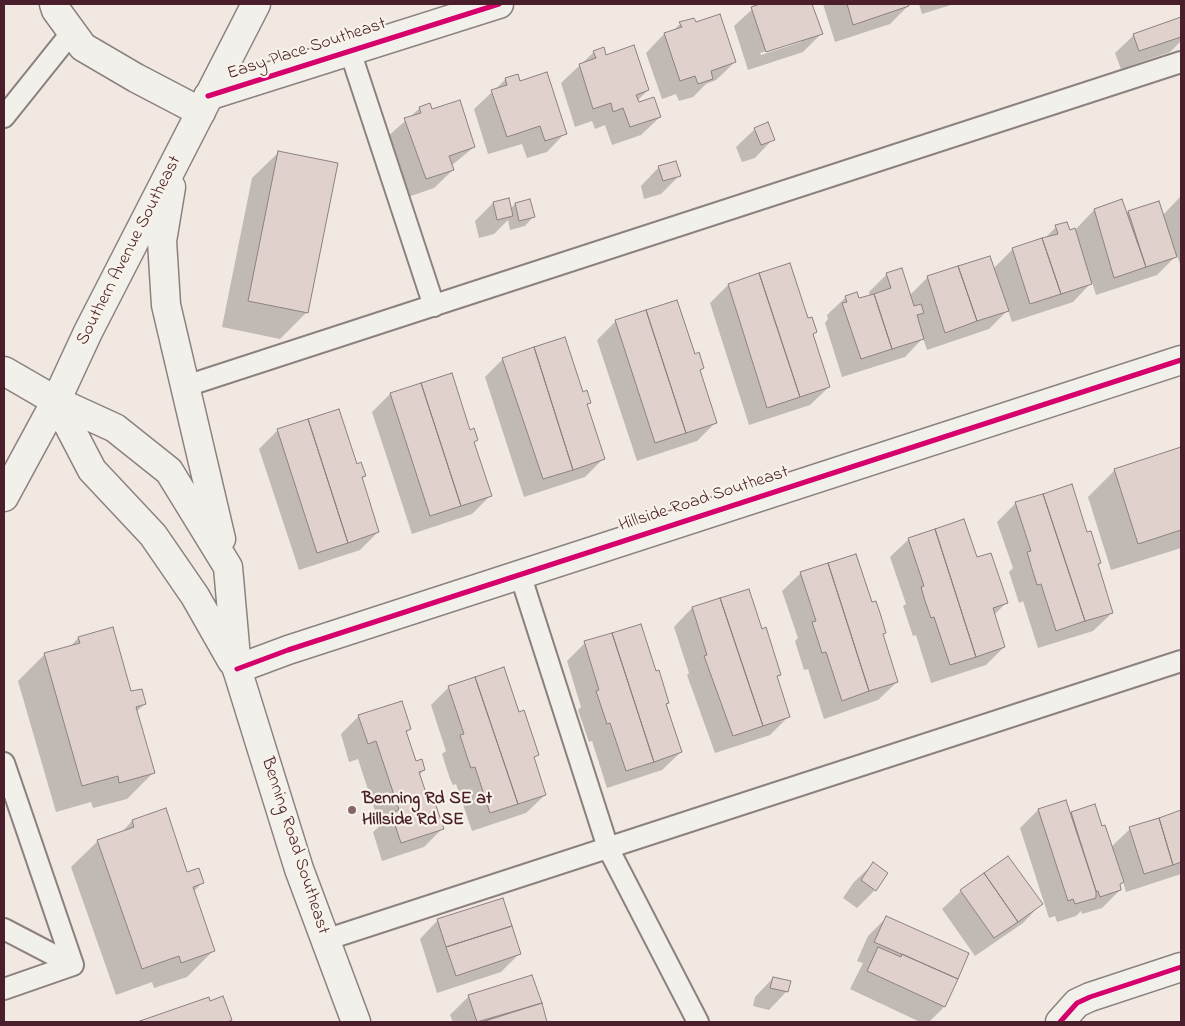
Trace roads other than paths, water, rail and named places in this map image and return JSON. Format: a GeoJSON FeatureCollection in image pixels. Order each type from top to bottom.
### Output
{"type":"FeatureCollection","features":[{"type":"Feature","properties":{"kind":"main road"},"geometry":{"type":"LineString","coordinates":[[54,4],[56,10],[83,47],[136,78],[205,104]]}},
{"type":"Feature","properties":{"kind":"main road","name":"Southern Avenue Southeast"},"geometry":{"type":"LineString","coordinates":[[4,497],[56,401],[256,4]]}},
{"type":"Feature","properties":{"kind":"main road","name":"Easy Place Southeast"},"geometry":{"type":"LineString","coordinates":[[205,104],[350,51],[499,4]]}},
{"type":"Feature","properties":{"kind":"main road"},"geometry":{"type":"LineString","coordinates":[[174,164],[162,241],[166,305],[228,567]]}},
{"type":"Feature","properties":{"kind":"main road","name":"Hillside Road Southeast"},"geometry":{"type":"LineString","coordinates":[[237,669],[288,650],[520,574],[1181,360]]}},
{"type":"Feature","properties":{"kind":"main road"},"geometry":{"type":"LineString","coordinates":[[4,371],[56,401]]}},
{"type":"Feature","properties":{"kind":"main road","name":"Benning Road Southeast"},"geometry":{"type":"LineString","coordinates":[[56,401],[115,428],[169,471],[228,567],[237,669],[299,869],[356,1022]]}},
{"type":"Feature","properties":{"kind":"main road","name":"Benning Road Southeast"},"geometry":{"type":"LineString","coordinates":[[56,401],[92,470],[153,535],[195,596],[237,669]]}},
{"type":"Feature","properties":{"kind":"main road"},"geometry":{"type":"LineString","coordinates":[[1060,1022],[1077,1003],[1090,997],[1181,967]]}},
{"type":"Feature","properties":{"kind":"lane"},"geometry":{"type":"LineString","coordinates":[[4,116],[72,32]]}},
{"type":"Feature","properties":{"kind":"lane"},"geometry":{"type":"LineString","coordinates":[[350,51],[434,306]]}},
{"type":"Feature","properties":{"kind":"lane"},"geometry":{"type":"LineString","coordinates":[[184,387],[1181,62]]}},
{"type":"Feature","properties":{"kind":"lane"},"geometry":{"type":"LineString","coordinates":[[520,574],[608,848],[698,1022]]}},
{"type":"Feature","properties":{"kind":"lane"},"geometry":{"type":"LineString","coordinates":[[325,940],[1181,661]]}},
{"type":"Feature","properties":{"kind":"lane"},"geometry":{"type":"LineString","coordinates":[[4,763],[73,965]]}},
{"type":"Feature","properties":{"kind":"lane"},"geometry":{"type":"LineString","coordinates":[[4,929],[73,965]]}},
{"type":"Feature","properties":{"kind":"lane"},"geometry":{"type":"LineString","coordinates":[[4,989],[73,965]]}},
{"type":"Feature","properties":{"kind":"place","name":"Benning Rd SE at Hillside Rd SE"},"geometry":{"type":"Point","coordinates":[352,810]}}]}
